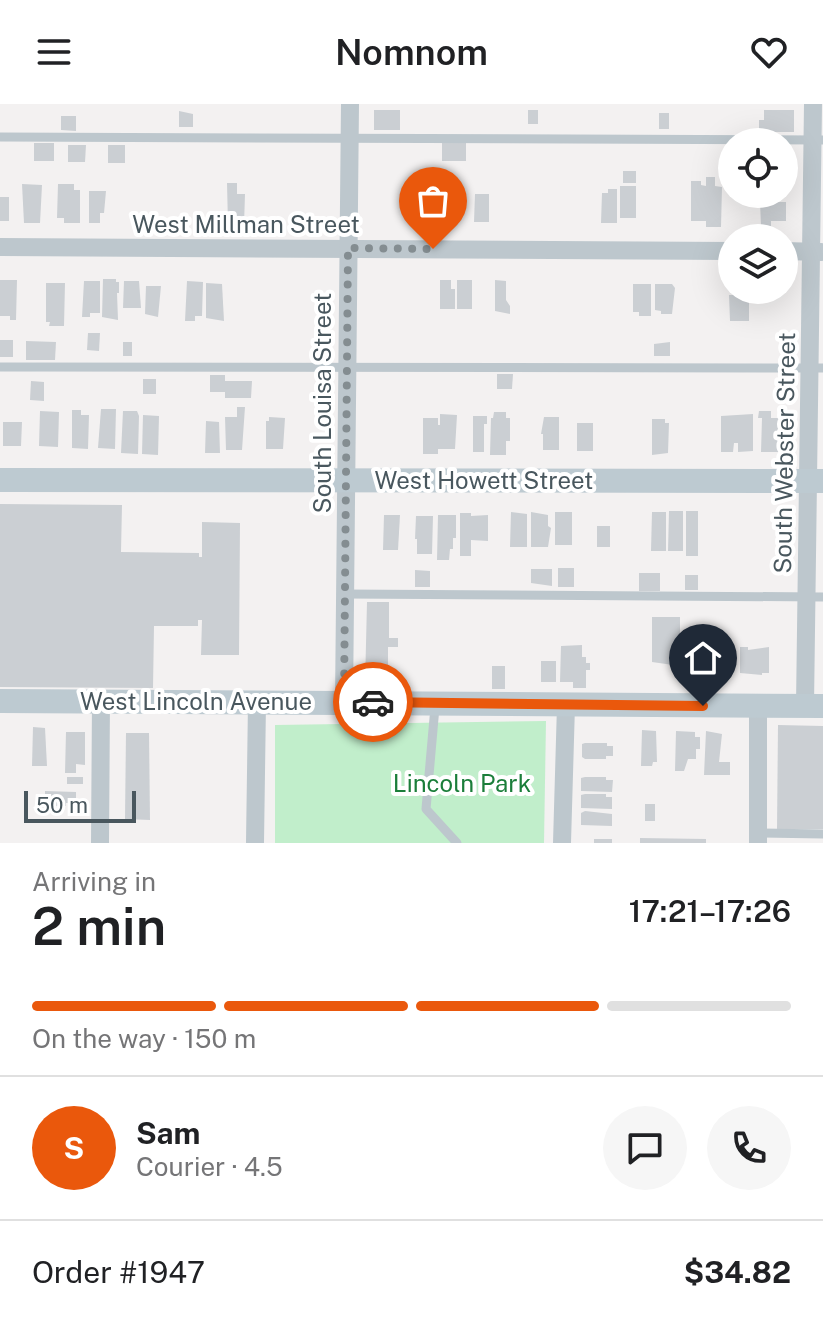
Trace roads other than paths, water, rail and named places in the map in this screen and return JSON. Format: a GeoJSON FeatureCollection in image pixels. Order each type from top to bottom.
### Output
{"type":"FeatureCollection","features":[{"type":"Feature","properties":{"kind":"main road","name":"West Howett Street"},"geometry":{"type":"LineString","coordinates":[[0,480],[815,481]]}},
{"type":"Feature","properties":{"kind":"main road","name":"West Lincoln Avenue"},"geometry":{"type":"LineString","coordinates":[[0,701],[814,706]]}},
{"type":"Feature","properties":{"kind":"street","name":"South Louisa Street"},"geometry":{"type":"LineString","coordinates":[[344,702],[350,104]]}},
{"type":"Feature","properties":{"kind":"street","name":"South Webster Street"},"geometry":{"type":"LineString","coordinates":[[813,104],[818,140],[814,706]]}},
{"type":"Feature","properties":{"kind":"street","name":"West Millman Street"},"geometry":{"type":"LineString","coordinates":[[0,247],[718,251]]}},
{"type":"Feature","properties":{"kind":"street"},"geometry":{"type":"LineString","coordinates":[[100,843],[101,700]]}},
{"type":"Feature","properties":{"kind":"street"},"geometry":{"type":"LineString","coordinates":[[255,843],[257,702]]}},
{"type":"Feature","properties":{"kind":"street"},"geometry":{"type":"LineString","coordinates":[[562,843],[566,705]]}},
{"type":"Feature","properties":{"kind":"street"},"geometry":{"type":"LineString","coordinates":[[758,706],[758,838]]}},
{"type":"Feature","properties":{"kind":"lane"},"geometry":{"type":"LineString","coordinates":[[0,137],[818,140]]}},
{"type":"Feature","properties":{"kind":"lane"},"geometry":{"type":"LineString","coordinates":[[0,367],[816,368]]}},
{"type":"Feature","properties":{"kind":"lane"},"geometry":{"type":"LineString","coordinates":[[344,594],[814,597]]}},
{"type":"Feature","properties":{"kind":"lane"},"geometry":{"type":"LineString","coordinates":[[435,703],[426,809],[457,843]]}},
{"type":"Feature","properties":{"kind":"lane"},"geometry":{"type":"LineString","coordinates":[[758,838],[823,834]]}},
{"type":"Feature","properties":{"kind":"park label","name":"Lincoln Park"},"geometry":{"type":"Point","coordinates":[462,783]}}]}
